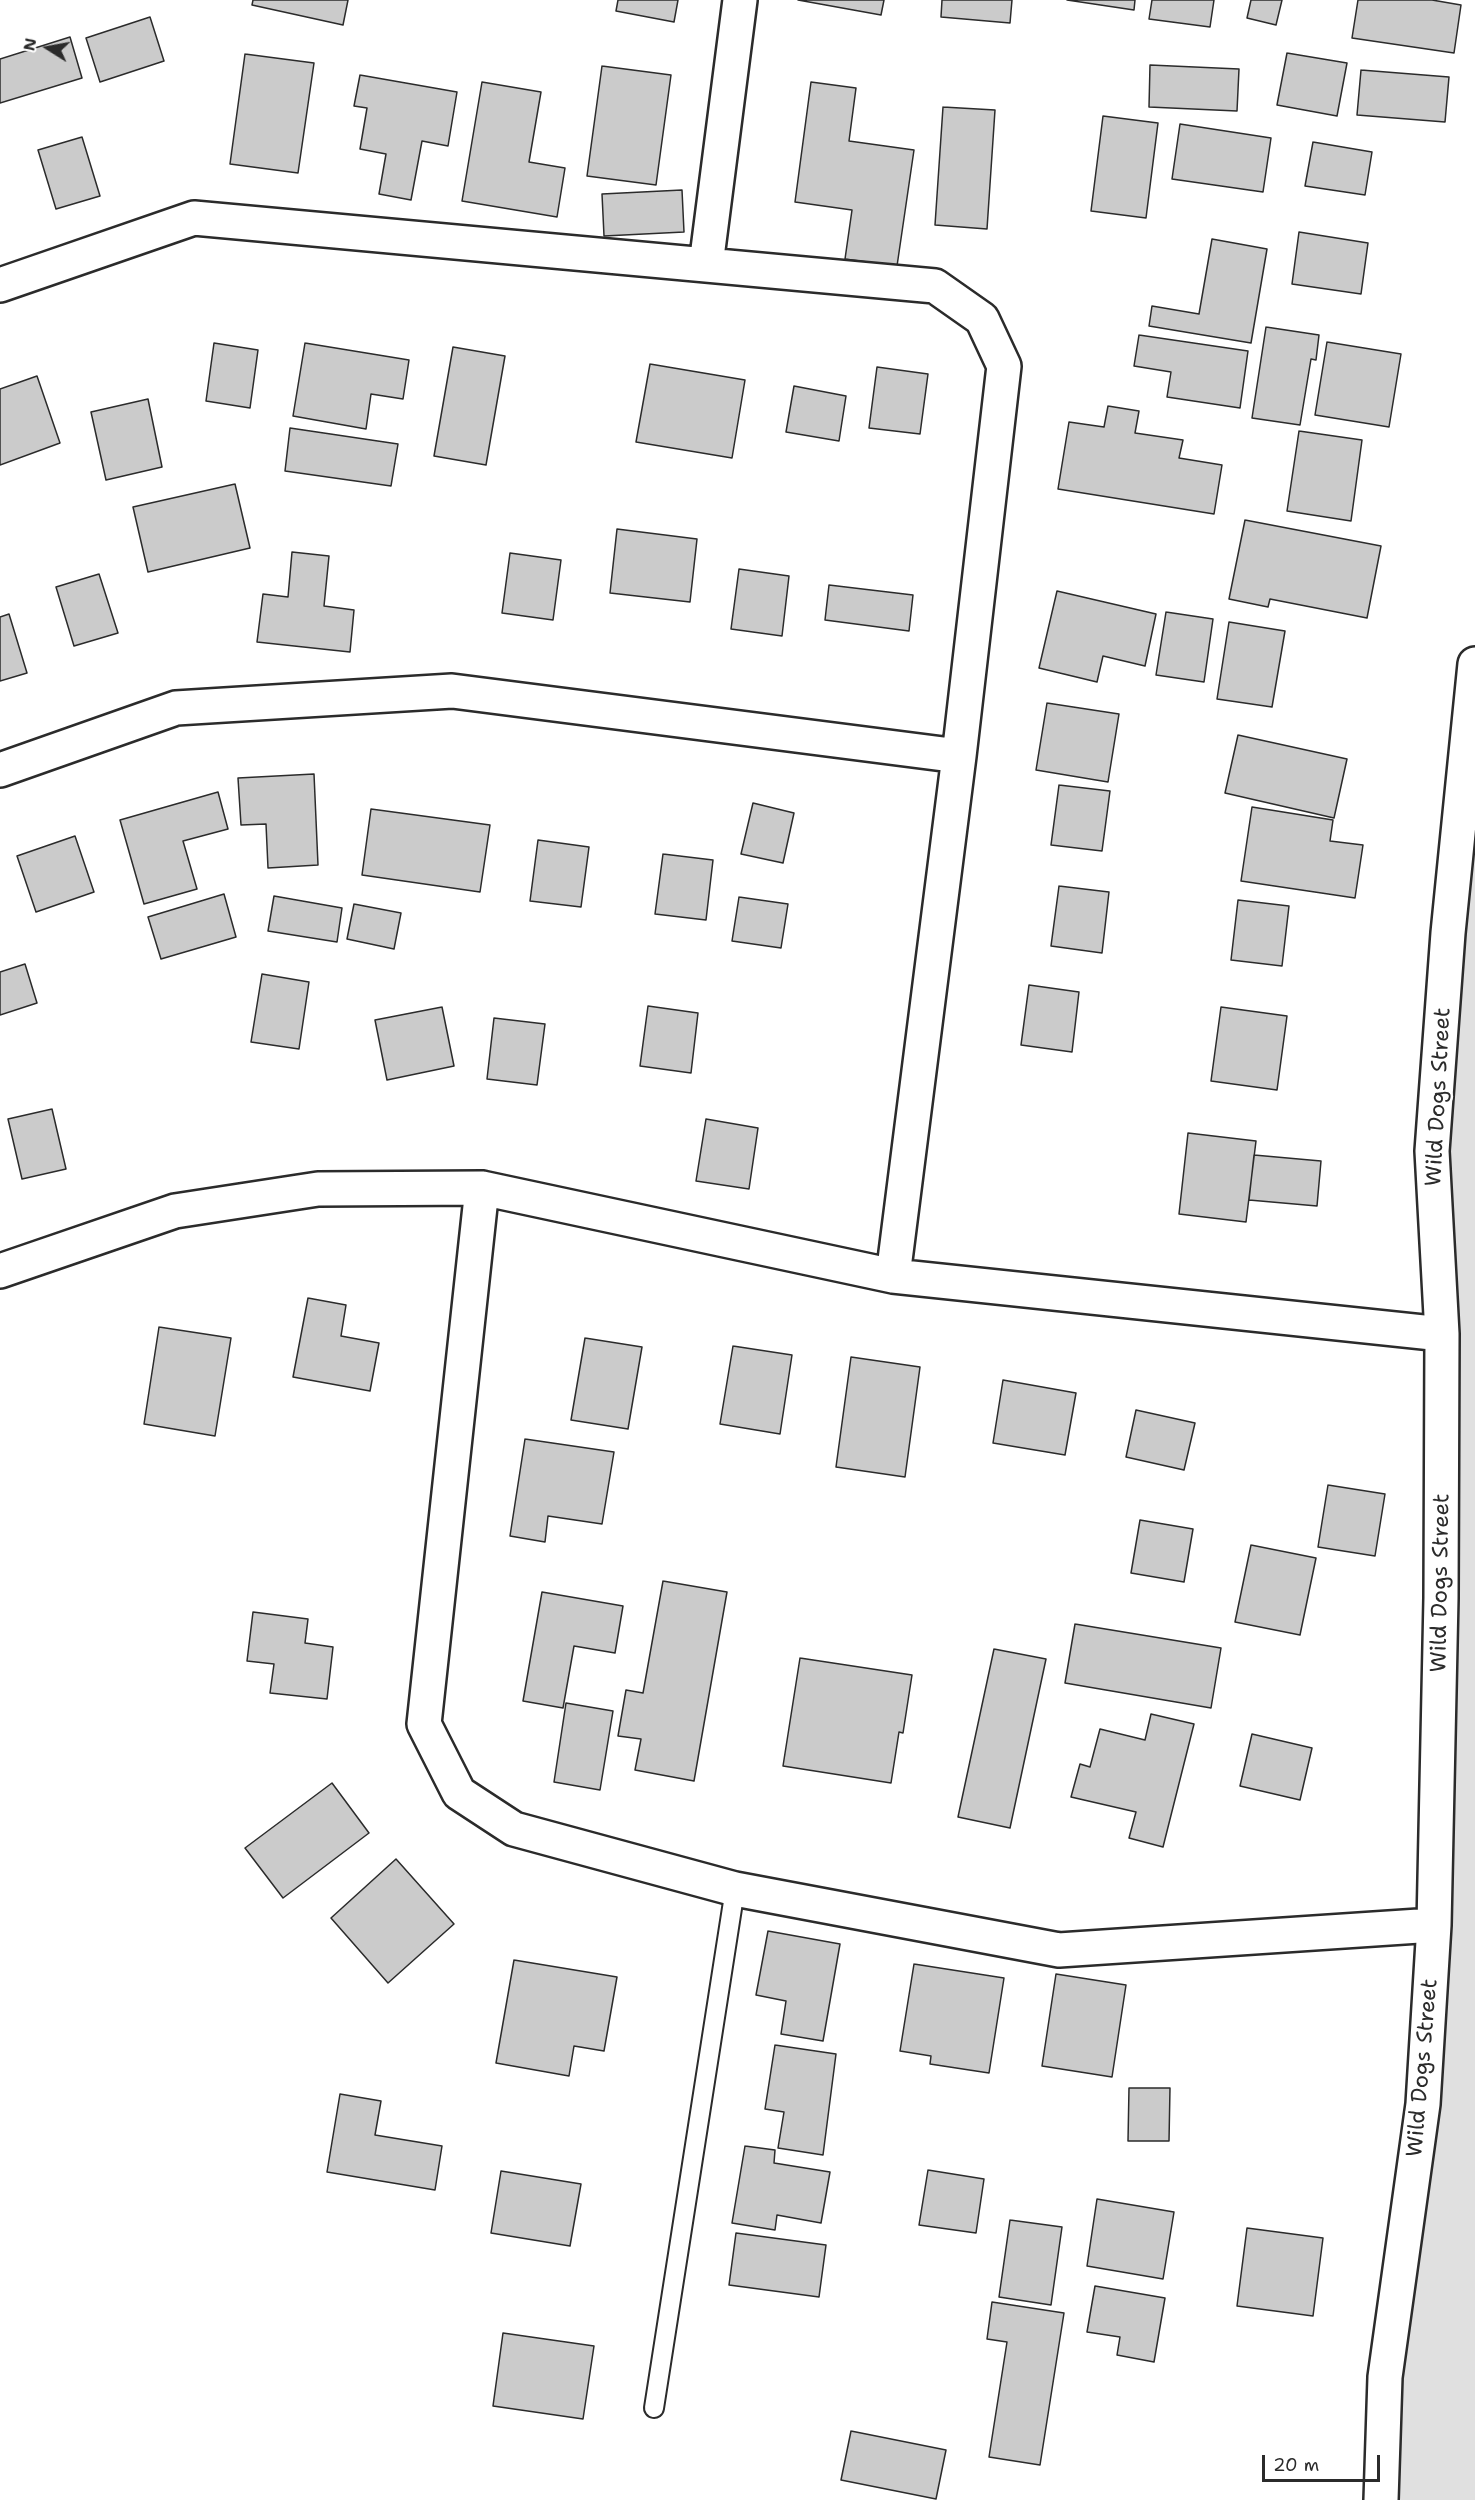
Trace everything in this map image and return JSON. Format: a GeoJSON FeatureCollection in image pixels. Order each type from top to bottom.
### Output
{"type":"FeatureCollection","features":[{"type":"Feature","properties":{"kind":"street"},"geometry":{"type":"LineString","coordinates":[[706,265],[740,0]]}},
{"type":"Feature","properties":{"kind":"street"},"geometry":{"type":"LineString","coordinates":[[0,285],[194,218],[935,286],[982,319],[1004,366],[959,756],[892,1276]]}},
{"type":"Feature","properties":{"kind":"street","name":"Wild Dogs Street"},"geometry":{"type":"LineString","coordinates":[[1381,2500],[1385,2377],[1423,2104],[1434,1925],[1441,1610],[1443,1334],[1432,1151],[1448,933],[1475,664]]}},
{"type":"Feature","properties":{"kind":"street"},"geometry":{"type":"LineString","coordinates":[[0,770],[176,708],[452,692],[959,756]]}},
{"type":"Feature","properties":{"kind":"street"},"geometry":{"type":"LineString","coordinates":[[0,1271],[175,1211],[318,1189],[482,1188],[892,1276],[1443,1334]]}},
{"type":"Feature","properties":{"kind":"street"},"geometry":{"type":"LineString","coordinates":[[482,1188],[424,1724],[459,1793],[514,1829],[735,1889],[1059,1950],[1434,1925]]}},
{"type":"Feature","properties":{"kind":"lane"},"geometry":{"type":"LineString","coordinates":[[654,2408],[735,1889]]}},
{"type":"Feature","properties":{"kind":"shaded area"},"geometry":{"type":"Polygon","coordinates":[[[1475,664],[1475,2500],[1381,2500],[1423,2104],[1432,1151],[1475,664]]]}},
{"type":"Feature","properties":{"kind":"building"},"geometry":{"type":"Polygon","coordinates":[[[253,0],[348,0],[343,25],[252,5],[253,0]]]}},
{"type":"Feature","properties":{"kind":"building"},"geometry":{"type":"Polygon","coordinates":[[[618,0],[678,0],[674,22],[616,11],[618,0]]]}},
{"type":"Feature","properties":{"kind":"building"},"geometry":{"type":"Polygon","coordinates":[[[798,0],[884,0],[881,15],[798,0]]]}},
{"type":"Feature","properties":{"kind":"building"},"geometry":{"type":"Polygon","coordinates":[[[942,0],[1012,0],[1010,23],[941,17],[942,0]]]}},
{"type":"Feature","properties":{"kind":"building"},"geometry":{"type":"Polygon","coordinates":[[[1067,0],[1135,0],[1134,10],[1067,0]]]}},
{"type":"Feature","properties":{"kind":"building"},"geometry":{"type":"Polygon","coordinates":[[[1152,0],[1214,0],[1210,27],[1149,19],[1152,0]]]}},
{"type":"Feature","properties":{"kind":"building"},"geometry":{"type":"Polygon","coordinates":[[[1251,0],[1282,0],[1276,25],[1247,18],[1251,0]]]}},
{"type":"Feature","properties":{"kind":"building"},"geometry":{"type":"Polygon","coordinates":[[[1358,0],[1432,0],[1461,5],[1454,53],[1352,38],[1358,0]]]}},
{"type":"Feature","properties":{"kind":"building"},"geometry":{"type":"Polygon","coordinates":[[[150,17],[164,61],[100,82],[86,38],[150,17]]]}},
{"type":"Feature","properties":{"kind":"building"},"geometry":{"type":"Polygon","coordinates":[[[70,37],[82,78],[0,103],[0,59],[70,37]]]}},
{"type":"Feature","properties":{"kind":"building"},"geometry":{"type":"Polygon","coordinates":[[[1287,53],[1347,63],[1337,116],[1277,105],[1287,53]]]}},
{"type":"Feature","properties":{"kind":"building"},"geometry":{"type":"Polygon","coordinates":[[[245,54],[314,63],[298,173],[230,164],[245,54]]]}},
{"type":"Feature","properties":{"kind":"building"},"geometry":{"type":"Polygon","coordinates":[[[1150,65],[1239,69],[1237,111],[1149,107],[1150,65]]]}},
{"type":"Feature","properties":{"kind":"building"},"geometry":{"type":"Polygon","coordinates":[[[602,66],[671,75],[656,185],[587,176],[602,66]]]}},
{"type":"Feature","properties":{"kind":"building"},"geometry":{"type":"Polygon","coordinates":[[[1361,70],[1449,77],[1445,122],[1357,115],[1361,70]]]}},
{"type":"Feature","properties":{"kind":"building"},"geometry":{"type":"Polygon","coordinates":[[[360,75],[457,92],[448,146],[422,141],[411,200],[379,194],[386,154],[360,149],[367,108],[354,106],[360,75]]]}},
{"type":"Feature","properties":{"kind":"building"},"geometry":{"type":"Polygon","coordinates":[[[482,82],[541,92],[529,162],[565,168],[557,217],[462,201],[482,82]]]}},
{"type":"Feature","properties":{"kind":"building"},"geometry":{"type":"Polygon","coordinates":[[[811,82],[856,88],[849,141],[914,150],[897,266],[845,259],[852,210],[795,202],[811,82]]]}},
{"type":"Feature","properties":{"kind":"building"},"geometry":{"type":"Polygon","coordinates":[[[943,107],[995,110],[987,229],[935,225],[943,107]]]}},
{"type":"Feature","properties":{"kind":"building"},"geometry":{"type":"Polygon","coordinates":[[[1103,116],[1158,123],[1146,218],[1091,211],[1103,116]]]}},
{"type":"Feature","properties":{"kind":"building"},"geometry":{"type":"Polygon","coordinates":[[[1180,124],[1271,138],[1263,192],[1172,179],[1180,124]]]}},
{"type":"Feature","properties":{"kind":"building"},"geometry":{"type":"Polygon","coordinates":[[[82,137],[100,196],[56,209],[38,150],[82,137]]]}},
{"type":"Feature","properties":{"kind":"building"},"geometry":{"type":"Polygon","coordinates":[[[1313,142],[1372,152],[1365,195],[1305,186],[1313,142]]]}},
{"type":"Feature","properties":{"kind":"building"},"geometry":{"type":"Polygon","coordinates":[[[682,190],[684,232],[604,236],[602,194],[682,190]]]}},
{"type":"Feature","properties":{"kind":"building"},"geometry":{"type":"Polygon","coordinates":[[[1299,232],[1368,243],[1361,294],[1292,284],[1299,232]]]}},
{"type":"Feature","properties":{"kind":"building"},"geometry":{"type":"Polygon","coordinates":[[[1212,239],[1267,249],[1251,343],[1149,326],[1152,306],[1199,314],[1212,239]]]}},
{"type":"Feature","properties":{"kind":"building"},"geometry":{"type":"Polygon","coordinates":[[[1266,327],[1319,335],[1316,360],[1311,359],[1300,425],[1252,418],[1266,327]]]}},
{"type":"Feature","properties":{"kind":"building"},"geometry":{"type":"Polygon","coordinates":[[[1139,335],[1248,351],[1240,408],[1167,397],[1171,372],[1134,366],[1139,335]]]}},
{"type":"Feature","properties":{"kind":"building"},"geometry":{"type":"Polygon","coordinates":[[[1327,342],[1401,354],[1389,427],[1315,415],[1327,342]]]}},
{"type":"Feature","properties":{"kind":"building"},"geometry":{"type":"Polygon","coordinates":[[[214,343],[258,350],[250,408],[206,401],[214,343]]]}},
{"type":"Feature","properties":{"kind":"building"},"geometry":{"type":"Polygon","coordinates":[[[305,343],[409,360],[403,399],[371,394],[366,429],[293,416],[305,343]]]}},
{"type":"Feature","properties":{"kind":"building"},"geometry":{"type":"Polygon","coordinates":[[[453,347],[505,356],[486,465],[434,456],[453,347]]]}},
{"type":"Feature","properties":{"kind":"building"},"geometry":{"type":"Polygon","coordinates":[[[650,364],[745,380],[732,458],[636,442],[650,364]]]}},
{"type":"Feature","properties":{"kind":"building"},"geometry":{"type":"Polygon","coordinates":[[[877,367],[928,374],[920,434],[869,428],[877,367]]]}},
{"type":"Feature","properties":{"kind":"building"},"geometry":{"type":"Polygon","coordinates":[[[37,376],[60,443],[0,465],[0,389],[37,376]]]}},
{"type":"Feature","properties":{"kind":"building"},"geometry":{"type":"Polygon","coordinates":[[[794,386],[846,396],[839,441],[786,432],[794,386]]]}},
{"type":"Feature","properties":{"kind":"building"},"geometry":{"type":"Polygon","coordinates":[[[148,399],[162,467],[106,480],[91,412],[148,399]]]}},
{"type":"Feature","properties":{"kind":"building"},"geometry":{"type":"Polygon","coordinates":[[[1108,406],[1139,411],[1135,433],[1183,440],[1179,458],[1222,465],[1214,514],[1058,489],[1069,422],[1104,427],[1108,406]]]}},
{"type":"Feature","properties":{"kind":"building"},"geometry":{"type":"Polygon","coordinates":[[[290,428],[398,444],[391,486],[285,471],[290,428]]]}},
{"type":"Feature","properties":{"kind":"building"},"geometry":{"type":"Polygon","coordinates":[[[1299,431],[1362,440],[1351,521],[1287,511],[1299,431]]]}},
{"type":"Feature","properties":{"kind":"building"},"geometry":{"type":"Polygon","coordinates":[[[235,484],[250,548],[148,572],[133,507],[235,484]]]}},
{"type":"Feature","properties":{"kind":"building"},"geometry":{"type":"Polygon","coordinates":[[[1245,520],[1381,546],[1367,618],[1270,599],[1268,607],[1229,599],[1245,520]]]}},
{"type":"Feature","properties":{"kind":"building"},"geometry":{"type":"Polygon","coordinates":[[[617,529],[697,539],[690,602],[610,593],[617,529]]]}},
{"type":"Feature","properties":{"kind":"building"},"geometry":{"type":"Polygon","coordinates":[[[292,552],[329,556],[324,606],[354,610],[350,652],[257,642],[263,594],[288,597],[292,552]]]}},
{"type":"Feature","properties":{"kind":"building"},"geometry":{"type":"Polygon","coordinates":[[[510,553],[561,560],[553,620],[502,613],[510,553]]]}},
{"type":"Feature","properties":{"kind":"building"},"geometry":{"type":"Polygon","coordinates":[[[739,569],[789,576],[782,636],[731,629],[739,569]]]}},
{"type":"Feature","properties":{"kind":"building"},"geometry":{"type":"Polygon","coordinates":[[[99,574],[118,633],[74,646],[56,587],[99,574]]]}},
{"type":"Feature","properties":{"kind":"building"},"geometry":{"type":"Polygon","coordinates":[[[829,585],[913,595],[909,631],[825,620],[829,585]]]}},
{"type":"Feature","properties":{"kind":"building"},"geometry":{"type":"Polygon","coordinates":[[[1057,591],[1156,614],[1145,666],[1103,656],[1097,682],[1039,668],[1057,591]]]}},
{"type":"Feature","properties":{"kind":"building"},"geometry":{"type":"Polygon","coordinates":[[[1166,612],[1213,619],[1204,682],[1156,675],[1166,612]]]}},
{"type":"Feature","properties":{"kind":"building"},"geometry":{"type":"Polygon","coordinates":[[[9,614],[27,673],[0,681],[0,617],[9,614]]]}},
{"type":"Feature","properties":{"kind":"building"},"geometry":{"type":"Polygon","coordinates":[[[1229,622],[1285,631],[1272,707],[1217,699],[1229,622]]]}},
{"type":"Feature","properties":{"kind":"building"},"geometry":{"type":"Polygon","coordinates":[[[1047,703],[1119,714],[1108,782],[1036,770],[1047,703]]]}},
{"type":"Feature","properties":{"kind":"building"},"geometry":{"type":"Polygon","coordinates":[[[1238,735],[1347,759],[1334,818],[1225,793],[1238,735]]]}},
{"type":"Feature","properties":{"kind":"building"},"geometry":{"type":"Polygon","coordinates":[[[314,774],[318,865],[268,868],[266,824],[241,825],[238,778],[314,774]]]}},
{"type":"Feature","properties":{"kind":"building"},"geometry":{"type":"Polygon","coordinates":[[[1059,785],[1110,791],[1102,851],[1051,845],[1059,785]]]}},
{"type":"Feature","properties":{"kind":"building"},"geometry":{"type":"Polygon","coordinates":[[[218,792],[228,829],[183,841],[197,889],[144,904],[120,820],[218,792]]]}},
{"type":"Feature","properties":{"kind":"building"},"geometry":{"type":"Polygon","coordinates":[[[753,803],[794,813],[783,863],[741,854],[753,803]]]}},
{"type":"Feature","properties":{"kind":"building"},"geometry":{"type":"Polygon","coordinates":[[[1252,807],[1333,820],[1330,841],[1363,845],[1355,898],[1241,881],[1252,807]]]}},
{"type":"Feature","properties":{"kind":"building"},"geometry":{"type":"Polygon","coordinates":[[[371,809],[490,825],[480,892],[362,875],[371,809]]]}},
{"type":"Feature","properties":{"kind":"building"},"geometry":{"type":"Polygon","coordinates":[[[75,836],[94,892],[36,912],[17,856],[75,836]]]}},
{"type":"Feature","properties":{"kind":"building"},"geometry":{"type":"Polygon","coordinates":[[[538,840],[589,847],[581,907],[530,901],[538,840]]]}},
{"type":"Feature","properties":{"kind":"building"},"geometry":{"type":"Polygon","coordinates":[[[663,854],[713,860],[706,920],[655,914],[663,854]]]}},
{"type":"Feature","properties":{"kind":"building"},"geometry":{"type":"Polygon","coordinates":[[[1059,886],[1109,892],[1102,953],[1051,946],[1059,886]]]}},
{"type":"Feature","properties":{"kind":"building"},"geometry":{"type":"Polygon","coordinates":[[[224,894],[236,937],[161,959],[148,917],[224,894]]]}},
{"type":"Feature","properties":{"kind":"building"},"geometry":{"type":"Polygon","coordinates":[[[274,896],[342,908],[337,942],[268,931],[274,896]]]}},
{"type":"Feature","properties":{"kind":"building"},"geometry":{"type":"Polygon","coordinates":[[[739,897],[788,904],[781,948],[732,941],[739,897]]]}},
{"type":"Feature","properties":{"kind":"building"},"geometry":{"type":"Polygon","coordinates":[[[1238,900],[1289,906],[1282,966],[1231,960],[1238,900]]]}},
{"type":"Feature","properties":{"kind":"building"},"geometry":{"type":"Polygon","coordinates":[[[354,904],[401,913],[394,949],[347,939],[354,904]]]}},
{"type":"Feature","properties":{"kind":"building"},"geometry":{"type":"Polygon","coordinates":[[[25,964],[37,1003],[0,1015],[0,972],[25,964]]]}},
{"type":"Feature","properties":{"kind":"building"},"geometry":{"type":"Polygon","coordinates":[[[262,974],[309,982],[299,1049],[251,1042],[262,974]]]}},
{"type":"Feature","properties":{"kind":"building"},"geometry":{"type":"Polygon","coordinates":[[[1029,985],[1079,992],[1072,1052],[1021,1045],[1029,985]]]}},
{"type":"Feature","properties":{"kind":"building"},"geometry":{"type":"Polygon","coordinates":[[[648,1006],[698,1013],[691,1073],[640,1066],[648,1006]]]}},
{"type":"Feature","properties":{"kind":"building"},"geometry":{"type":"Polygon","coordinates":[[[442,1007],[454,1066],[387,1080],[375,1020],[442,1007]]]}},
{"type":"Feature","properties":{"kind":"building"},"geometry":{"type":"Polygon","coordinates":[[[1221,1007],[1287,1016],[1277,1090],[1211,1081],[1221,1007]]]}},
{"type":"Feature","properties":{"kind":"building"},"geometry":{"type":"Polygon","coordinates":[[[494,1018],[545,1024],[537,1085],[487,1079],[494,1018]]]}},
{"type":"Feature","properties":{"kind":"building"},"geometry":{"type":"Polygon","coordinates":[[[52,1109],[66,1169],[22,1179],[8,1119],[52,1109]]]}},
{"type":"Feature","properties":{"kind":"building"},"geometry":{"type":"Polygon","coordinates":[[[706,1119],[758,1128],[749,1189],[696,1181],[706,1119]]]}},
{"type":"Feature","properties":{"kind":"building"},"geometry":{"type":"Polygon","coordinates":[[[1188,1133],[1256,1141],[1246,1222],[1179,1214],[1188,1133]]]}},
{"type":"Feature","properties":{"kind":"building"},"geometry":{"type":"Polygon","coordinates":[[[1254,1155],[1321,1161],[1317,1206],[1249,1200],[1254,1155]]]}},
{"type":"Feature","properties":{"kind":"building"},"geometry":{"type":"Polygon","coordinates":[[[308,1298],[346,1305],[341,1336],[379,1343],[370,1391],[293,1377],[308,1298]]]}},
{"type":"Feature","properties":{"kind":"building"},"geometry":{"type":"Polygon","coordinates":[[[159,1327],[231,1338],[215,1436],[144,1424],[159,1327]]]}},
{"type":"Feature","properties":{"kind":"building"},"geometry":{"type":"Polygon","coordinates":[[[585,1338],[642,1347],[628,1429],[571,1420],[585,1338]]]}},
{"type":"Feature","properties":{"kind":"building"},"geometry":{"type":"Polygon","coordinates":[[[733,1346],[792,1355],[780,1434],[720,1424],[733,1346]]]}},
{"type":"Feature","properties":{"kind":"building"},"geometry":{"type":"Polygon","coordinates":[[[851,1357],[920,1367],[905,1477],[836,1467],[851,1357]]]}},
{"type":"Feature","properties":{"kind":"building"},"geometry":{"type":"Polygon","coordinates":[[[1003,1380],[1076,1393],[1065,1455],[993,1443],[1003,1380]]]}},
{"type":"Feature","properties":{"kind":"building"},"geometry":{"type":"Polygon","coordinates":[[[1136,1410],[1195,1423],[1184,1470],[1126,1457],[1136,1410]]]}},
{"type":"Feature","properties":{"kind":"building"},"geometry":{"type":"Polygon","coordinates":[[[525,1439],[614,1452],[602,1524],[548,1516],[545,1542],[510,1536],[525,1439]]]}},
{"type":"Feature","properties":{"kind":"building"},"geometry":{"type":"Polygon","coordinates":[[[1328,1485],[1385,1494],[1375,1556],[1318,1547],[1328,1485]]]}},
{"type":"Feature","properties":{"kind":"building"},"geometry":{"type":"Polygon","coordinates":[[[1140,1520],[1193,1529],[1184,1582],[1131,1573],[1140,1520]]]}},
{"type":"Feature","properties":{"kind":"building"},"geometry":{"type":"Polygon","coordinates":[[[1251,1545],[1316,1558],[1300,1635],[1235,1622],[1251,1545]]]}},
{"type":"Feature","properties":{"kind":"building"},"geometry":{"type":"Polygon","coordinates":[[[663,1581],[727,1592],[694,1781],[635,1770],[641,1739],[618,1736],[626,1690],[643,1693],[663,1581]]]}},
{"type":"Feature","properties":{"kind":"building"},"geometry":{"type":"Polygon","coordinates":[[[542,1592],[623,1606],[615,1653],[574,1646],[563,1708],[523,1701],[542,1592]]]}},
{"type":"Feature","properties":{"kind":"building"},"geometry":{"type":"Polygon","coordinates":[[[253,1612],[308,1619],[305,1643],[333,1647],[327,1699],[270,1693],[274,1664],[247,1661],[253,1612]]]}},
{"type":"Feature","properties":{"kind":"building"},"geometry":{"type":"Polygon","coordinates":[[[1075,1624],[1221,1648],[1211,1708],[1065,1683],[1075,1624]]]}},
{"type":"Feature","properties":{"kind":"building"},"geometry":{"type":"Polygon","coordinates":[[[994,1649],[1046,1659],[1010,1828],[958,1817],[994,1649]]]}},
{"type":"Feature","properties":{"kind":"building"},"geometry":{"type":"Polygon","coordinates":[[[800,1658],[912,1675],[903,1733],[899,1732],[891,1783],[783,1766],[800,1658]]]}},
{"type":"Feature","properties":{"kind":"building"},"geometry":{"type":"Polygon","coordinates":[[[566,1703],[613,1711],[600,1790],[554,1782],[566,1703]]]}},
{"type":"Feature","properties":{"kind":"building"},"geometry":{"type":"Polygon","coordinates":[[[1151,1714],[1194,1724],[1163,1847],[1129,1838],[1136,1812],[1071,1797],[1080,1764],[1090,1767],[1100,1729],[1145,1740],[1151,1714]]]}},
{"type":"Feature","properties":{"kind":"building"},"geometry":{"type":"Polygon","coordinates":[[[1252,1734],[1312,1748],[1300,1800],[1240,1786],[1252,1734]]]}},
{"type":"Feature","properties":{"kind":"building"},"geometry":{"type":"Polygon","coordinates":[[[332,1783],[369,1833],[283,1898],[245,1848],[332,1783]]]}},
{"type":"Feature","properties":{"kind":"building"},"geometry":{"type":"Polygon","coordinates":[[[396,1859],[454,1924],[388,1983],[331,1918],[396,1859]]]}},
{"type":"Feature","properties":{"kind":"building"},"geometry":{"type":"Polygon","coordinates":[[[768,1931],[840,1944],[823,2041],[781,2034],[786,2001],[756,1995],[768,1931]]]}},
{"type":"Feature","properties":{"kind":"building"},"geometry":{"type":"Polygon","coordinates":[[[514,1960],[617,1977],[604,2051],[574,2046],[569,2076],[496,2063],[514,1960]]]}},
{"type":"Feature","properties":{"kind":"building"},"geometry":{"type":"Polygon","coordinates":[[[914,1964],[1004,1978],[989,2073],[930,2064],[931,2056],[900,2051],[914,1964]]]}},
{"type":"Feature","properties":{"kind":"building"},"geometry":{"type":"Polygon","coordinates":[[[1056,1974],[1126,1985],[1112,2077],[1042,2066],[1056,1974]]]}},
{"type":"Feature","properties":{"kind":"building"},"geometry":{"type":"Polygon","coordinates":[[[775,2045],[836,2054],[823,2155],[778,2148],[784,2112],[765,2109],[775,2045]]]}},
{"type":"Feature","properties":{"kind":"building"},"geometry":{"type":"Polygon","coordinates":[[[1129,2088],[1170,2088],[1169,2141],[1128,2141],[1129,2088]]]}},
{"type":"Feature","properties":{"kind":"building"},"geometry":{"type":"Polygon","coordinates":[[[340,2094],[381,2101],[375,2135],[442,2146],[435,2190],[327,2172],[340,2094]]]}},
{"type":"Feature","properties":{"kind":"building"},"geometry":{"type":"Polygon","coordinates":[[[745,2146],[775,2150],[774,2163],[830,2172],[821,2223],[777,2215],[775,2230],[732,2223],[745,2146]]]}},
{"type":"Feature","properties":{"kind":"building"},"geometry":{"type":"Polygon","coordinates":[[[928,2170],[984,2179],[976,2233],[919,2225],[928,2170]]]}},
{"type":"Feature","properties":{"kind":"building"},"geometry":{"type":"Polygon","coordinates":[[[501,2171],[581,2184],[570,2246],[491,2233],[501,2171]]]}},
{"type":"Feature","properties":{"kind":"building"},"geometry":{"type":"Polygon","coordinates":[[[1097,2199],[1174,2212],[1163,2279],[1087,2266],[1097,2199]]]}},
{"type":"Feature","properties":{"kind":"building"},"geometry":{"type":"Polygon","coordinates":[[[1010,2220],[1062,2227],[1051,2305],[999,2297],[1010,2220]]]}},
{"type":"Feature","properties":{"kind":"building"},"geometry":{"type":"Polygon","coordinates":[[[1247,2228],[1323,2238],[1313,2316],[1237,2306],[1247,2228]]]}},
{"type":"Feature","properties":{"kind":"building"},"geometry":{"type":"Polygon","coordinates":[[[736,2233],[826,2245],[819,2297],[729,2285],[736,2233]]]}},
{"type":"Feature","properties":{"kind":"building"},"geometry":{"type":"Polygon","coordinates":[[[1095,2286],[1165,2298],[1154,2362],[1117,2355],[1120,2337],[1087,2332],[1095,2286]]]}},
{"type":"Feature","properties":{"kind":"building"},"geometry":{"type":"Polygon","coordinates":[[[992,2302],[1064,2313],[1040,2465],[989,2457],[1007,2342],[987,2339],[992,2302]]]}},
{"type":"Feature","properties":{"kind":"building"},"geometry":{"type":"Polygon","coordinates":[[[503,2333],[594,2346],[583,2419],[493,2406],[503,2333]]]}},
{"type":"Feature","properties":{"kind":"building"},"geometry":{"type":"Polygon","coordinates":[[[851,2431],[946,2450],[936,2499],[841,2480],[851,2431]]]}}]}
